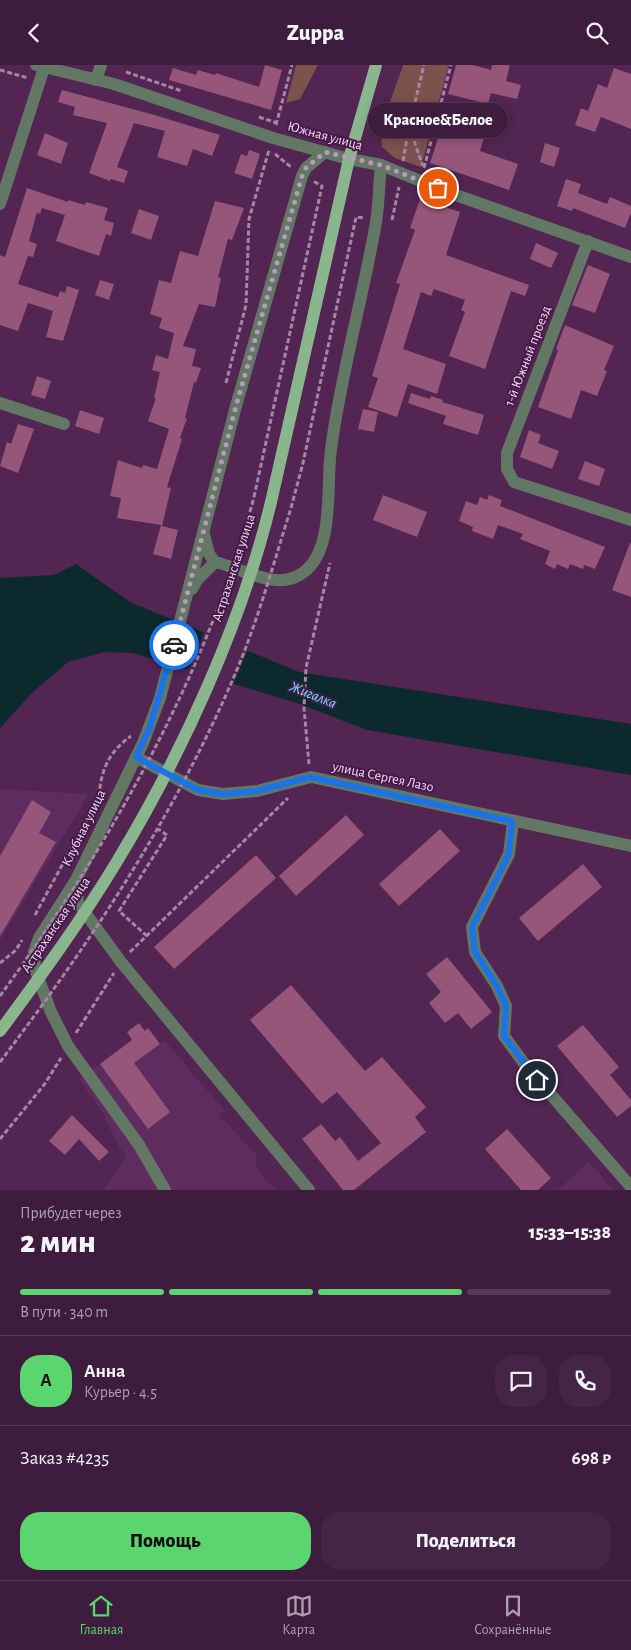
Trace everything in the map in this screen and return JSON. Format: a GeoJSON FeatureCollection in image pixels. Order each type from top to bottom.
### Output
{"type":"FeatureCollection","features":[{"type":"Feature","properties":{"kind":"main road","name":"Астраханская улица"},"geometry":{"type":"LineString","coordinates":[[0,1031],[117,862],[174,755],[235,618],[263,534],[349,159],[376,65]]}},
{"type":"Feature","properties":{"kind":"street"},"geometry":{"type":"LineString","coordinates":[[96,80],[101,65]]}},
{"type":"Feature","properties":{"kind":"street"},"geometry":{"type":"LineString","coordinates":[[0,205],[40,66]]}},
{"type":"Feature","properties":{"kind":"street","name":"Южная улица"},"geometry":{"type":"LineString","coordinates":[[40,66],[96,80],[271,143],[325,152],[381,165],[631,257]]}},
{"type":"Feature","properties":{"kind":"street"},"geometry":{"type":"LineString","coordinates":[[302,176],[306,168],[325,152]]}},
{"type":"Feature","properties":{"kind":"street"},"geometry":{"type":"LineString","coordinates":[[204,531],[206,546],[215,562],[276,582],[296,577],[305,572],[314,562],[322,546],[326,527],[331,449],[376,220],[381,165]]}},
{"type":"Feature","properties":{"kind":"street","name":"Клубная улица"},"geometry":{"type":"LineString","coordinates":[[302,176],[236,406],[160,698],[150,727],[76,881],[78,903],[122,962],[309,1190]]}},
{"type":"Feature","properties":{"kind":"street","name":"1-й Южный проезд"},"geometry":{"type":"LineString","coordinates":[[588,241],[507,453],[506,469],[514,482],[631,521]]}},
{"type":"Feature","properties":{"kind":"street"},"geometry":{"type":"LineString","coordinates":[[0,403],[64,424]]}},
{"type":"Feature","properties":{"kind":"street"},"geometry":{"type":"LineString","coordinates":[[185,602],[197,581],[215,562]]}},
{"type":"Feature","properties":{"kind":"street","name":"улица Сергея Лазо"},"geometry":{"type":"LineString","coordinates":[[136,757],[198,790],[223,794],[257,791],[310,777],[631,845]]}},
{"type":"Feature","properties":{"kind":"street"},"geometry":{"type":"LineString","coordinates":[[512,821],[509,854],[472,927],[475,952],[497,986],[506,1006],[504,1036],[526,1066],[631,1187]]}},
{"type":"Feature","properties":{"kind":"street"},"geometry":{"type":"LineString","coordinates":[[76,881],[39,938],[34,952],[35,969],[51,1012],[68,1046],[139,1145],[165,1190]]}},
{"type":"Feature","properties":{"kind":"path"},"geometry":{"type":"LineString","coordinates":[[225,391],[246,305],[248,219],[292,65]]}},
{"type":"Feature","properties":{"kind":"path"},"geometry":{"type":"LineString","coordinates":[[291,508],[303,463],[356,217],[391,222],[402,173],[409,127],[424,65]]}},
{"type":"Feature","properties":{"kind":"path"},"geometry":{"type":"LineString","coordinates":[[423,166],[451,65]]}},
{"type":"Feature","properties":{"kind":"path"},"geometry":{"type":"LineString","coordinates":[[409,127],[427,183]]}},
{"type":"Feature","properties":{"kind":"path"},"geometry":{"type":"LineString","coordinates":[[0,996],[83,877],[145,767],[184,686],[233,566],[254,497],[322,186],[302,176],[271,143]]}},
{"type":"Feature","properties":{"kind":"path"},"geometry":{"type":"LineString","coordinates":[[310,777],[304,708],[306,668],[331,558]]}},
{"type":"Feature","properties":{"kind":"path"},"geometry":{"type":"LineString","coordinates":[[35,916],[99,797],[100,776],[116,747],[134,733]]}},
{"type":"Feature","properties":{"kind":"path"},"geometry":{"type":"LineString","coordinates":[[0,1139],[44,1085],[122,962],[290,797]]}},
{"type":"Feature","properties":{"kind":"path"},"geometry":{"type":"LineString","coordinates":[[147,936],[119,911],[167,835],[158,829]]}},
{"type":"Feature","properties":{"kind":"path"},"geometry":{"type":"LineString","coordinates":[[0,963],[16,950],[26,933]]}},
{"type":"Feature","properties":{"kind":"shaded area"},"geometry":{"type":"Polygon","coordinates":[[[296,65],[318,65],[300,99],[286,103],[296,65]]]}},
{"type":"Feature","properties":{"kind":"shaded area"},"geometry":{"type":"Polygon","coordinates":[[[403,65],[449,65],[421,167],[395,158],[382,147],[385,117],[403,65]]]}},
{"type":"Feature","properties":{"kind":"shaded area"},"geometry":{"type":"Polygon","coordinates":[[[0,789],[89,794],[0,940],[0,789]]]}},
{"type":"Feature","properties":{"kind":"shaded area"},"geometry":{"type":"Polygon","coordinates":[[[139,1023],[145,1031],[148,1028],[160,1044],[165,1041],[224,1110],[219,1115],[256,1154],[256,1168],[276,1190],[103,1190],[126,1157],[102,1112],[79,1079],[132,1040],[127,1032],[139,1023]]]}},
{"type":"Feature","properties":{"kind":"shaded area"},"geometry":{"type":"Polygon","coordinates":[[[589,1162],[613,1190],[558,1190],[589,1162]]]}},
{"type":"Feature","properties":{"kind":"water","name":"Жигалка"},"geometry":{"type":"Polygon","coordinates":[[[76,564],[130,602],[299,672],[631,724],[631,775],[367,730],[300,704],[133,653],[104,652],[68,662],[33,692],[0,728],[0,578],[54,575],[76,564]]]}},
{"type":"Feature","properties":{"kind":"pier"},"geometry":{"type":"Polygon","coordinates":[[[205,631],[248,649],[232,686],[187,672],[205,631]]]}},
{"type":"Feature","properties":{"kind":"building"},"geometry":{"type":"Polygon","coordinates":[[[265,65],[282,70],[271,110],[169,80],[173,68],[196,75],[198,70],[215,75],[216,73],[259,87],[265,65]]]}},
{"type":"Feature","properties":{"kind":"building"},"geometry":{"type":"Polygon","coordinates":[[[456,65],[473,65],[491,70],[492,65],[510,65],[506,81],[521,85],[517,99],[491,93],[488,104],[448,94],[456,65]]]}},
{"type":"Feature","properties":{"kind":"building"},"geometry":{"type":"Polygon","coordinates":[[[614,68],[631,74],[631,129],[601,117],[595,132],[575,125],[581,108],[588,111],[598,84],[607,88],[614,68]]]}},
{"type":"Feature","properties":{"kind":"building"},"geometry":{"type":"Polygon","coordinates":[[[62,90],[220,135],[212,156],[193,149],[187,166],[157,157],[165,131],[134,123],[117,167],[128,171],[124,183],[111,179],[110,181],[89,173],[107,123],[73,115],[75,107],[58,102],[62,90]]]}},
{"type":"Feature","properties":{"kind":"building"},"geometry":{"type":"Polygon","coordinates":[[[442,126],[484,137],[480,151],[518,164],[509,190],[430,163],[442,126]]]}},
{"type":"Feature","properties":{"kind":"building"},"geometry":{"type":"Polygon","coordinates":[[[45,133],[68,143],[61,164],[37,155],[45,133]]]}},
{"type":"Feature","properties":{"kind":"building"},"geometry":{"type":"Polygon","coordinates":[[[545,143],[560,148],[554,167],[540,162],[545,143]]]}},
{"type":"Feature","properties":{"kind":"building"},"geometry":{"type":"Polygon","coordinates":[[[249,150],[260,154],[252,179],[234,173],[241,154],[247,156],[249,150]]]}},
{"type":"Feature","properties":{"kind":"building"},"geometry":{"type":"Polygon","coordinates":[[[566,179],[581,184],[578,193],[607,204],[610,197],[631,206],[631,213],[625,228],[573,208],[572,211],[557,206],[566,179]]]}},
{"type":"Feature","properties":{"kind":"building"},"geometry":{"type":"Polygon","coordinates":[[[27,188],[68,202],[68,200],[85,205],[86,202],[108,208],[104,220],[114,223],[111,236],[106,234],[99,256],[56,241],[65,215],[42,208],[40,214],[37,212],[29,241],[37,244],[33,257],[28,256],[18,284],[58,297],[60,291],[65,293],[67,286],[79,290],[63,341],[46,337],[53,311],[28,303],[18,331],[0,325],[0,255],[5,257],[27,188]]]}},
{"type":"Feature","properties":{"kind":"building"},"geometry":{"type":"Polygon","coordinates":[[[420,199],[460,212],[446,255],[529,285],[525,296],[511,291],[485,369],[449,356],[465,312],[461,310],[465,300],[434,289],[431,296],[421,292],[403,349],[446,364],[437,394],[408,384],[397,417],[368,407],[378,378],[372,376],[400,284],[396,283],[415,230],[410,228],[420,199]]]}},
{"type":"Feature","properties":{"kind":"building"},"geometry":{"type":"Polygon","coordinates":[[[215,201],[244,208],[232,240],[228,239],[218,277],[221,278],[215,307],[199,304],[183,346],[196,349],[192,366],[201,368],[196,383],[194,382],[185,418],[187,418],[180,438],[182,439],[167,487],[171,488],[162,526],[178,530],[171,559],[153,554],[161,525],[117,518],[121,498],[110,496],[118,460],[142,468],[143,465],[157,469],[169,429],[148,421],[156,398],[154,398],[160,372],[152,370],[156,355],[168,359],[174,333],[159,328],[162,318],[150,314],[159,280],[171,283],[180,251],[198,256],[215,201]]]}},
{"type":"Feature","properties":{"kind":"building"},"geometry":{"type":"Polygon","coordinates":[[[139,209],[159,216],[151,240],[131,233],[139,209]]]}},
{"type":"Feature","properties":{"kind":"building"},"geometry":{"type":"Polygon","coordinates":[[[536,243],[558,253],[551,268],[530,259],[536,243]]]}},
{"type":"Feature","properties":{"kind":"building"},"geometry":{"type":"Polygon","coordinates":[[[588,265],[610,274],[595,313],[572,305],[588,265]]]}},
{"type":"Feature","properties":{"kind":"building"},"geometry":{"type":"Polygon","coordinates":[[[100,280],[114,284],[109,300],[95,295],[100,280]]]}},
{"type":"Feature","properties":{"kind":"building"},"geometry":{"type":"Polygon","coordinates":[[[565,325],[614,346],[604,370],[607,371],[597,396],[581,390],[571,419],[538,407],[565,325]]]}},
{"type":"Feature","properties":{"kind":"building"},"geometry":{"type":"Polygon","coordinates":[[[37,376],[51,381],[45,399],[31,395],[37,376]]]}},
{"type":"Feature","properties":{"kind":"building"},"geometry":{"type":"Polygon","coordinates":[[[411,393],[430,399],[431,396],[443,400],[442,402],[484,415],[478,435],[443,424],[446,416],[408,403],[411,393]]]}},
{"type":"Feature","properties":{"kind":"building"},"geometry":{"type":"Polygon","coordinates":[[[363,409],[378,412],[374,432],[358,429],[363,409]]]}},
{"type":"Feature","properties":{"kind":"building"},"geometry":{"type":"Polygon","coordinates":[[[80,410],[104,418],[99,434],[75,426],[80,410]]]}},
{"type":"Feature","properties":{"kind":"building"},"geometry":{"type":"Polygon","coordinates":[[[18,424],[34,429],[18,473],[0,466],[7,442],[11,444],[18,424]]]}},
{"type":"Feature","properties":{"kind":"building"},"geometry":{"type":"Polygon","coordinates":[[[529,430],[541,435],[538,443],[559,451],[552,469],[520,457],[529,430]]]}},
{"type":"Feature","properties":{"kind":"building"},"geometry":{"type":"Polygon","coordinates":[[[585,461],[605,469],[599,486],[578,479],[585,461]]]}},
{"type":"Feature","properties":{"kind":"building"},"geometry":{"type":"Polygon","coordinates":[[[383,495],[427,512],[417,537],[373,520],[383,495]]]}},
{"type":"Feature","properties":{"kind":"building"},"geometry":{"type":"Polygon","coordinates":[[[489,495],[502,500],[500,506],[605,547],[595,569],[584,565],[583,569],[570,564],[568,569],[557,564],[555,569],[545,564],[550,551],[520,539],[523,534],[498,525],[493,539],[472,531],[473,527],[459,521],[466,501],[477,505],[480,497],[487,500],[489,495]]]}},
{"type":"Feature","properties":{"kind":"building"},"geometry":{"type":"Polygon","coordinates":[[[631,544],[631,597],[612,590],[631,544]]]}},
{"type":"Feature","properties":{"kind":"building"},"geometry":{"type":"Polygon","coordinates":[[[32,800],[51,812],[39,833],[56,842],[0,936],[0,856],[32,800]]]}},
{"type":"Feature","properties":{"kind":"building"},"geometry":{"type":"Polygon","coordinates":[[[346,815],[364,835],[296,896],[279,876],[346,815]]]}},
{"type":"Feature","properties":{"kind":"building"},"geometry":{"type":"Polygon","coordinates":[[[440,829],[460,851],[399,906],[379,884],[440,829]]]}},
{"type":"Feature","properties":{"kind":"building"},"geometry":{"type":"Polygon","coordinates":[[[256,855],[276,878],[174,969],[154,947],[256,855]]]}},
{"type":"Feature","properties":{"kind":"building"},"geometry":{"type":"Polygon","coordinates":[[[583,864],[602,887],[538,941],[519,918],[583,864]]]}},
{"type":"Feature","properties":{"kind":"building"},"geometry":{"type":"Polygon","coordinates":[[[447,957],[492,1012],[471,1029],[458,1013],[445,1023],[429,1003],[441,992],[426,974],[447,957]]]}},
{"type":"Feature","properties":{"kind":"building"},"geometry":{"type":"Polygon","coordinates":[[[291,985],[365,1071],[382,1057],[426,1107],[415,1117],[426,1132],[354,1190],[343,1190],[302,1139],[321,1124],[335,1141],[340,1137],[358,1161],[381,1143],[337,1092],[322,1104],[250,1020],[291,985]]]}},
{"type":"Feature","properties":{"kind":"building"},"geometry":{"type":"Polygon","coordinates":[[[139,1023],[145,1031],[148,1028],[160,1044],[134,1063],[170,1112],[148,1129],[100,1064],[132,1040],[127,1032],[139,1023]]]}},
{"type":"Feature","properties":{"kind":"building"},"geometry":{"type":"Polygon","coordinates":[[[583,1025],[619,1067],[610,1075],[631,1100],[631,1106],[617,1117],[557,1046],[583,1025]]]}},
{"type":"Feature","properties":{"kind":"building"},"geometry":{"type":"Polygon","coordinates":[[[72,1115],[109,1152],[99,1161],[79,1139],[65,1155],[49,1141],[72,1115]]]}},
{"type":"Feature","properties":{"kind":"building"},"geometry":{"type":"Polygon","coordinates":[[[507,1129],[551,1178],[538,1190],[521,1190],[485,1149],[507,1129]]]}},
{"type":"Feature","properties":{"kind":"way so far"},"geometry":{"type":"LineString","coordinates":[[174,645],[236,406],[302,176],[306,168],[325,152],[381,165],[438,188]]}},
{"type":"Feature","properties":{"kind":"place","name":"Красное&Белое"},"geometry":{"type":"Point","coordinates":[438,188]}},
{"type":"Feature","properties":{"kind":"route"},"geometry":{"type":"LineString","coordinates":[[174,645],[160,698],[150,727],[136,757],[198,790],[223,794],[257,791],[310,777],[512,821],[509,854],[487,894],[472,927],[475,952],[497,986],[506,1006],[504,1036],[537,1080]]}}]}
